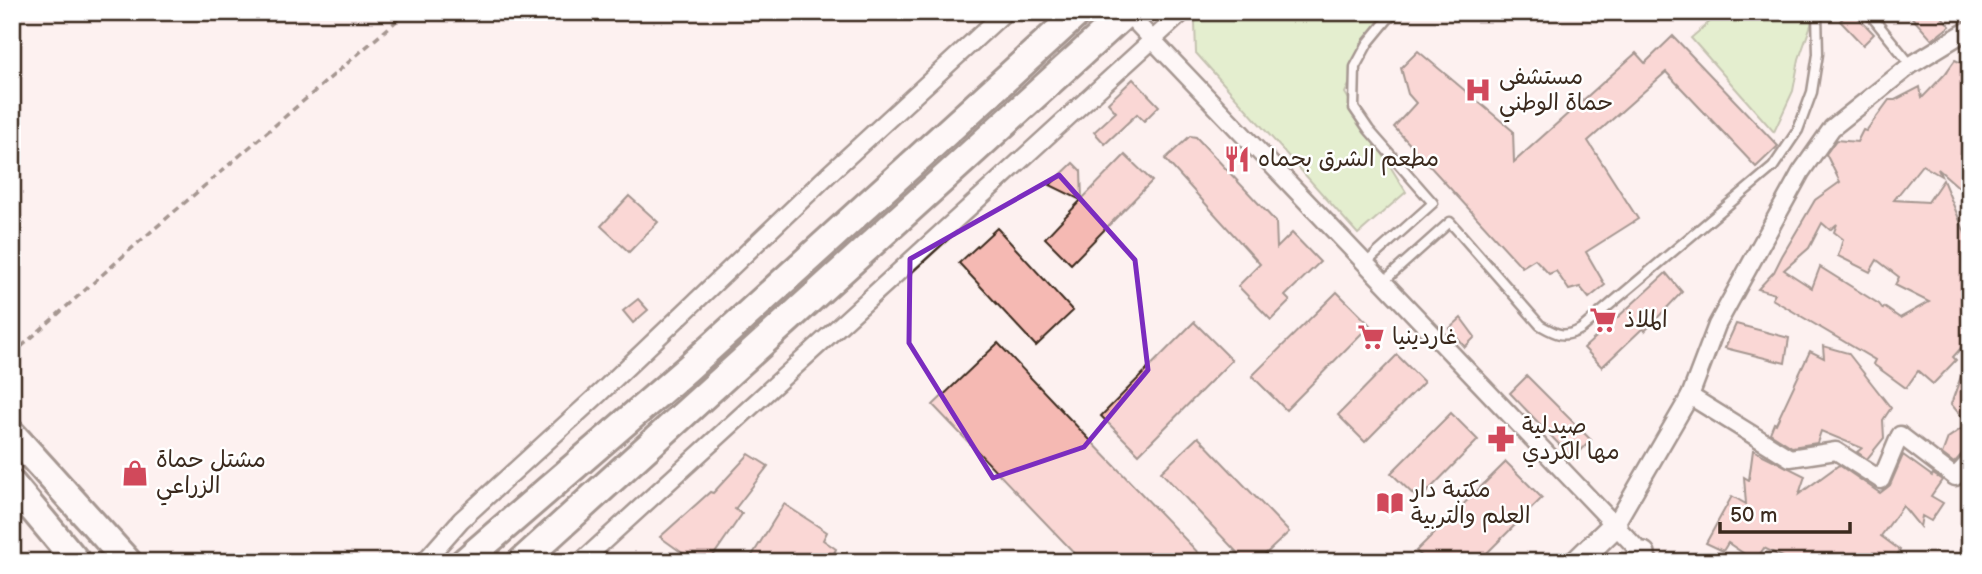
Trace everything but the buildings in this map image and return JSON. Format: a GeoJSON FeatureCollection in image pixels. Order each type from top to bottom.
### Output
{"type":"FeatureCollection","features":[{"type":"Feature","properties":{"kind":"main road"},"geometry":{"type":"LineString","coordinates":[[464,562],[687,369],[1079,12]]}},
{"type":"Feature","properties":{"kind":"main road"},"geometry":{"type":"LineString","coordinates":[[521,562],[1127,13]]}},
{"type":"Feature","properties":{"kind":"main road"},"geometry":{"type":"LineString","coordinates":[[12,434],[128,562]]}},
{"type":"Feature","properties":{"kind":"main road"},"geometry":{"type":"LineString","coordinates":[[12,484],[77,562]]}},
{"type":"Feature","properties":{"kind":"main road"},"geometry":{"type":"LineString","coordinates":[[1577,562],[1615,525]]}},
{"type":"Feature","properties":{"kind":"street"},"geometry":{"type":"LineString","coordinates":[[424,562],[461,520],[1005,12]]}},
{"type":"Feature","properties":{"kind":"street"},"geometry":{"type":"LineString","coordinates":[[581,562],[1183,12]]}},
{"type":"Feature","properties":{"kind":"street"},"geometry":{"type":"LineString","coordinates":[[1127,13],[1615,525],[1642,559]]}},
{"type":"Feature","properties":{"kind":"street"},"geometry":{"type":"LineString","coordinates":[[1615,525],[1690,396],[1717,325],[1801,172],[1832,128],[1911,65],[1970,29]]}},
{"type":"Feature","properties":{"kind":"street"},"geometry":{"type":"LineString","coordinates":[[1690,396],[1790,458],[1836,451],[1881,480],[1900,435],[1955,477],[1970,461]]}},
{"type":"Feature","properties":{"kind":"lane"},"geometry":{"type":"LineString","coordinates":[[1366,263],[1433,203],[1369,130],[1354,108],[1355,67],[1368,43],[1396,12]]}},
{"type":"Feature","properties":{"kind":"lane"},"geometry":{"type":"LineString","coordinates":[[1383,282],[1450,222],[1540,325],[1555,334],[1571,335],[1581,329],[1773,167],[1798,130],[1812,93],[1818,54],[1817,12]]}},
{"type":"Feature","properties":{"kind":"lane"},"geometry":{"type":"LineString","coordinates":[[1868,12],[1911,65]]}},
{"type":"Feature","properties":{"kind":"path"},"geometry":{"type":"LineString","coordinates":[[12,355],[407,12]]}},
{"type":"Feature","properties":{"kind":"highlighted area"},"geometry":{"type":"Polygon","coordinates":[[[1059,175],[1135,260],[1148,370],[1084,447],[993,478],[909,343],[910,259],[1059,175]]]}},
{"type":"Feature","properties":{"kind":"green space"},"geometry":{"type":"Polygon","coordinates":[[[1206,12],[1383,12],[1345,93],[1406,192],[1358,234],[1196,53],[1195,22],[1206,12]]]}},
{"type":"Feature","properties":{"kind":"green space"},"geometry":{"type":"Polygon","coordinates":[[[1721,12],[1811,12],[1813,19],[1799,59],[1793,91],[1774,132],[1691,38],[1721,12]]]}},
{"type":"Feature","properties":{"kind":"place","name":"مستشفى حماة الوطني"},"geometry":{"type":"Point","coordinates":[1478,90]}},
{"type":"Feature","properties":{"kind":"place","name":"مطعم الشرق بحماه"},"geometry":{"type":"Point","coordinates":[1237,159]}},
{"type":"Feature","properties":{"kind":"place","name":"الملاذ"},"geometry":{"type":"Point","coordinates":[1603,320]}},
{"type":"Feature","properties":{"kind":"place","name":"غاردينيا"},"geometry":{"type":"Point","coordinates":[1371,337]}},
{"type":"Feature","properties":{"kind":"place","name":"صيدلية مها الكردي"},"geometry":{"type":"Point","coordinates":[1501,439]}},
{"type":"Feature","properties":{"kind":"place","name":"مشتل حماة الزراعي"},"geometry":{"type":"Point","coordinates":[135,473]}},
{"type":"Feature","properties":{"kind":"place","name":"مكتبة دار العلم والتربية"},"geometry":{"type":"Point","coordinates":[1390,503]}}]}
